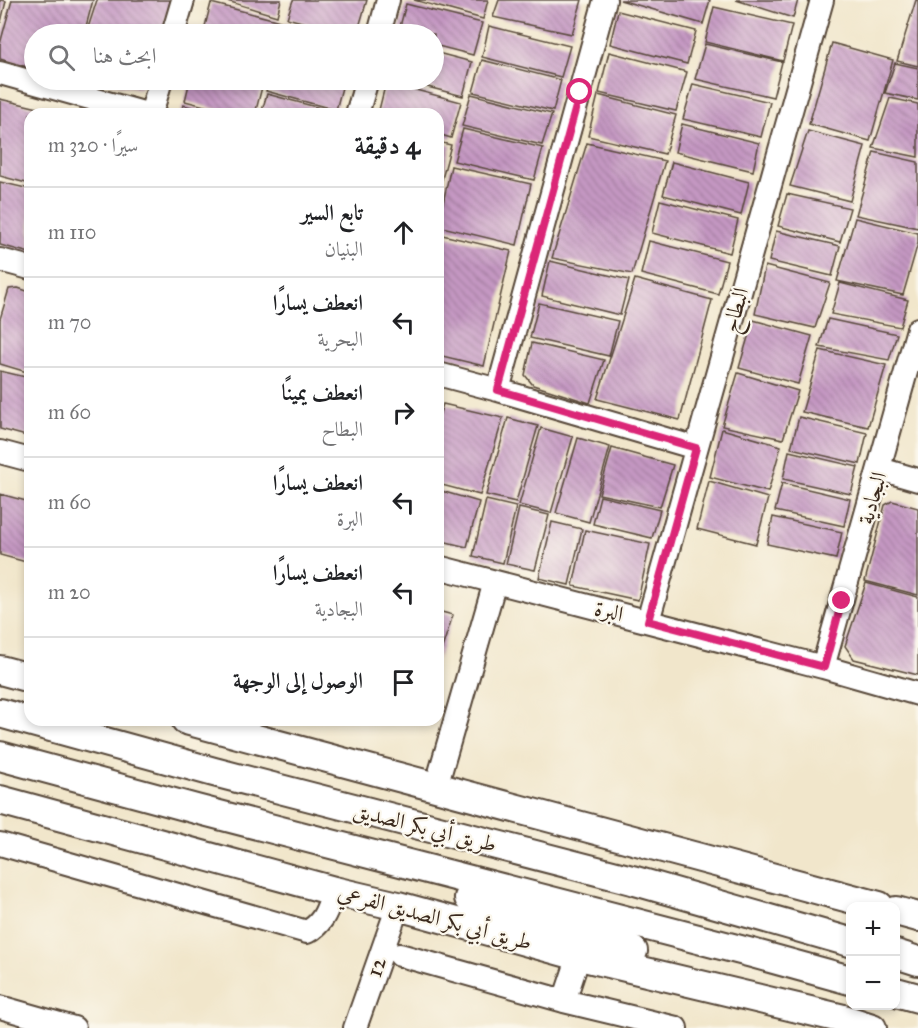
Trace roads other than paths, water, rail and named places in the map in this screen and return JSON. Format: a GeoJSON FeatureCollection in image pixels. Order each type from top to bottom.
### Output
{"type":"FeatureCollection","features":[{"type":"Feature","properties":{"kind":"main road"},"geometry":{"type":"LineString","coordinates":[[0,670],[24,676]]}},
{"type":"Feature","properties":{"kind":"main road","name":"طريق أبي بكر الصديق"},"geometry":{"type":"LineString","coordinates":[[0,713],[24,720]]}},
{"type":"Feature","properties":{"kind":"main road","name":"طريق أبي بكر الصديق"},"geometry":{"type":"LineString","coordinates":[[47,726],[214,772],[632,880],[846,941]]}},
{"type":"Feature","properties":{"kind":"main road"},"geometry":{"type":"LineString","coordinates":[[208,726],[864,902]]}},
{"type":"Feature","properties":{"kind":"main road","name":"طريق أبي بكر الصديق"},"geometry":{"type":"LineString","coordinates":[[0,756],[846,979]]}},
{"type":"Feature","properties":{"kind":"main road","name":"طريق أبي بكر الصديق الفرعي"},"geometry":{"type":"LineString","coordinates":[[0,800],[579,956],[842,1024],[872,1028]]}},
{"type":"Feature","properties":{"kind":"main road"},"geometry":{"type":"LineString","coordinates":[[196,809],[842,1024]]}},
{"type":"Feature","properties":{"kind":"main road"},"geometry":{"type":"LineString","coordinates":[[392,818],[846,926]]}},
{"type":"Feature","properties":{"kind":"main road"},"geometry":{"type":"LineString","coordinates":[[900,912],[918,917]]}},
{"type":"Feature","properties":{"kind":"main road"},"geometry":{"type":"LineString","coordinates":[[900,939],[918,943]]}},
{"type":"Feature","properties":{"kind":"main road"},"geometry":{"type":"LineString","coordinates":[[900,955],[918,961]]}},
{"type":"Feature","properties":{"kind":"main road"},"geometry":{"type":"LineString","coordinates":[[900,993],[918,998]]}},
{"type":"Feature","properties":{"kind":"street"},"geometry":{"type":"LineString","coordinates":[[176,24],[183,0]]}},
{"type":"Feature","properties":{"kind":"street"},"geometry":{"type":"LineString","coordinates":[[382,24],[388,0]]}},
{"type":"Feature","properties":{"kind":"street"},"geometry":{"type":"LineString","coordinates":[[498,390],[605,0]]}},
{"type":"Feature","properties":{"kind":"street","name":"البطاح"},"geometry":{"type":"LineString","coordinates":[[648,621],[822,0]]}},
{"type":"Feature","properties":{"kind":"street"},"geometry":{"type":"LineString","coordinates":[[0,73],[24,80]]}},
{"type":"Feature","properties":{"kind":"street"},"geometry":{"type":"LineString","coordinates":[[62,90],[127,108]]}},
{"type":"Feature","properties":{"kind":"street"},"geometry":{"type":"LineString","coordinates":[[151,108],[157,90]]}},
{"type":"Feature","properties":{"kind":"street"},"geometry":{"type":"LineString","coordinates":[[359,108],[364,90]]}},
{"type":"Feature","properties":{"kind":"street"},"geometry":{"type":"LineString","coordinates":[[0,260],[24,266]]}},
{"type":"Feature","properties":{"kind":"street","name":"البجادية"},"geometry":{"type":"LineString","coordinates":[[824,667],[918,329]]}},
{"type":"Feature","properties":{"kind":"street"},"geometry":{"type":"LineString","coordinates":[[444,376],[696,448]]}},
{"type":"Feature","properties":{"kind":"street"},"geometry":{"type":"LineString","coordinates":[[0,452],[24,458]]}},
{"type":"Feature","properties":{"kind":"street"},"geometry":{"type":"LineString","coordinates":[[880,470],[918,480]]}},
{"type":"Feature","properties":{"kind":"street","name":"البرة"},"geometry":{"type":"LineString","coordinates":[[444,569],[824,667],[918,694]]}},
{"type":"Feature","properties":{"kind":"street"},"geometry":{"type":"LineString","coordinates":[[436,787],[495,582]]}},
{"type":"Feature","properties":{"kind":"street"},"geometry":{"type":"LineString","coordinates":[[0,844],[307,932],[317,926],[323,918],[334,891]]}},
{"type":"Feature","properties":{"kind":"street","name":"12"},"geometry":{"type":"LineString","coordinates":[[355,1028],[398,906]]}},
{"type":"Feature","properties":{"kind":"street"},"geometry":{"type":"LineString","coordinates":[[400,955],[564,1001],[676,1028]]}},
{"type":"Feature","properties":{"kind":"street"},"geometry":{"type":"LineString","coordinates":[[564,1001],[579,956]]}},
{"type":"Feature","properties":{"kind":"street"},"geometry":{"type":"LineString","coordinates":[[0,1007],[74,1028]]}}]}
